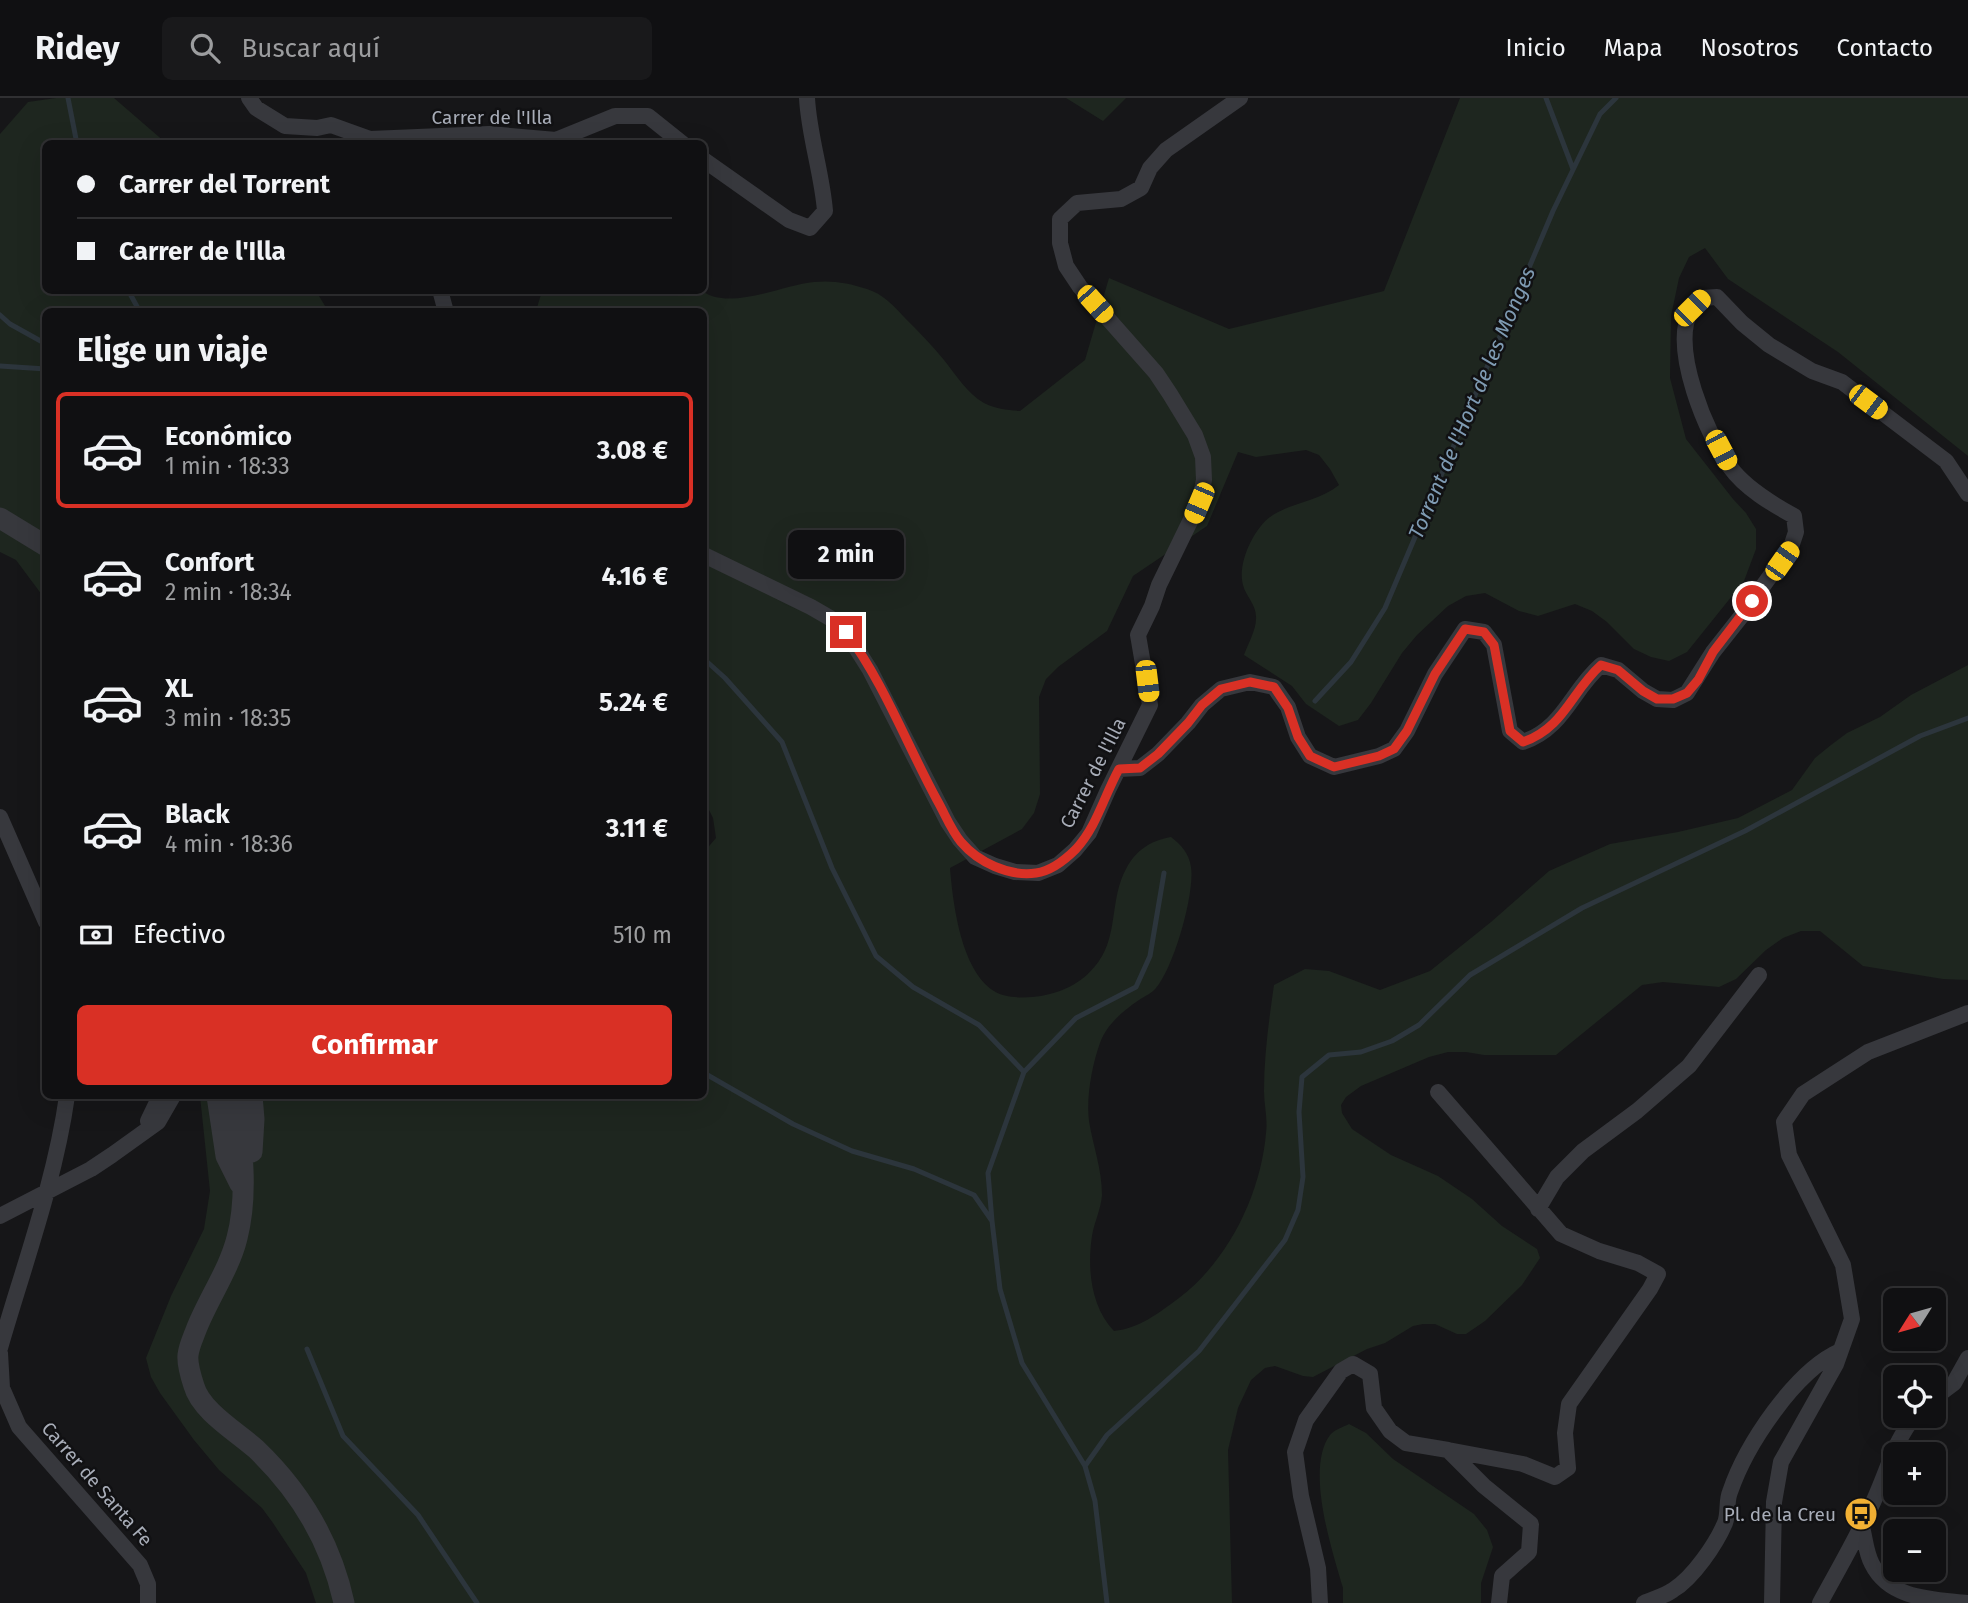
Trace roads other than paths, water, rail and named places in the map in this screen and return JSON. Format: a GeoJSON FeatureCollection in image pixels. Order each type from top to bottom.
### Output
{"type":"FeatureCollection","features":[{"type":"Feature","properties":{"kind":"street","name":"Carrer de l'Illa"},"geometry":{"type":"LineString","coordinates":[[249,98],[256,108],[285,126],[317,128],[331,125],[368,140]]}},
{"type":"Feature","properties":{"kind":"street"},"geometry":{"type":"LineString","coordinates":[[707,162],[789,220],[810,228],[825,211],[807,98]]}},
{"type":"Feature","properties":{"kind":"street","name":"Carrer de l'Illa"},"geometry":{"type":"LineString","coordinates":[[707,556],[811,607],[846,632],[870,670],[948,822],[960,841],[975,857],[1015,873],[1038,873],[1058,865],[1075,850],[1089,832],[1150,705],[1138,635],[1199,503],[1204,480],[1203,457],[1195,435],[1156,373],[1080,287],[1066,266],[1060,243],[1060,219],[1077,203],[1121,199],[1141,188],[1150,168],[1166,150],[1240,98]]}},
{"type":"Feature","properties":{"kind":"street","name":"Carrer de l'Illa"},"geometry":{"type":"LineString","coordinates":[[387,140],[489,134],[556,140],[615,116],[648,116],[678,140]]}},
{"type":"Feature","properties":{"kind":"street"},"geometry":{"type":"LineString","coordinates":[[1119,769],[1140,768],[1158,754],[1202,705],[1221,689],[1250,682],[1274,687],[1288,708],[1298,737],[1310,756],[1334,767],[1379,756],[1394,749],[1407,731],[1435,674],[1465,629],[1484,632],[1494,645],[1510,731],[1523,742],[1551,728],[1589,676],[1601,665],[1618,670],[1657,699],[1673,699],[1687,693],[1698,680],[1713,652],[1791,547],[1796,532],[1794,516],[1766,499],[1730,467],[1696,403],[1685,339],[1686,323],[1692,308],[1702,298],[1717,297],[1742,323],[1769,345],[1812,371],[1842,382],[1946,461],[1968,494]]}},
{"type":"Feature","properties":{"kind":"street"},"geometry":{"type":"LineString","coordinates":[[0,519],[42,544]]}},
{"type":"Feature","properties":{"kind":"street"},"geometry":{"type":"LineString","coordinates":[[0,817],[42,913]]}},
{"type":"Feature","properties":{"kind":"street"},"geometry":{"type":"LineString","coordinates":[[1538,1209],[1557,1177],[1583,1151],[1637,1111],[1689,1066],[1759,975]]}},
{"type":"Feature","properties":{"kind":"street"},"geometry":{"type":"LineString","coordinates":[[1772,1603],[1774,1502],[1781,1462],[1836,1364],[1853,1319],[1843,1265],[1789,1155],[1784,1122],[1803,1094],[1868,1052],[1968,1013]]}},
{"type":"Feature","properties":{"kind":"street"},"geometry":{"type":"LineString","coordinates":[[1320,1603],[1318,1568],[1301,1496],[1295,1452],[1306,1420],[1341,1371],[1353,1364],[1370,1374],[1374,1408],[1390,1432],[1406,1443],[1523,1464],[1555,1477],[1568,1468],[1565,1433],[1569,1404],[1658,1274],[1560,1234],[1438,1092]]}},
{"type":"Feature","properties":{"kind":"street","name":"Carrer de Santa Fe"},"geometry":{"type":"LineString","coordinates":[[66,1099],[63,1122],[45,1193],[0,1351],[2,1388],[19,1427],[140,1565],[148,1584],[148,1603]]}},
{"type":"Feature","properties":{"kind":"street"},"geometry":{"type":"LineString","coordinates":[[142,1133],[159,1099]]}},
{"type":"Feature","properties":{"kind":"street"},"geometry":{"type":"LineString","coordinates":[[0,1216],[91,1169],[158,1122],[171,1099]]}},
{"type":"Feature","properties":{"kind":"street"},"geometry":{"type":"LineString","coordinates":[[217,1099],[226,1156],[242,1188]]}},
{"type":"Feature","properties":{"kind":"street"},"geometry":{"type":"LineString","coordinates":[[236,1099],[242,1159],[242,1213],[231,1257],[203,1313],[187,1356],[191,1375],[194,1389],[203,1404],[257,1450],[294,1490],[315,1521],[344,1603]]}},
{"type":"Feature","properties":{"kind":"street"},"geometry":{"type":"LineString","coordinates":[[242,1188],[252,1162],[252,1099]]}},
{"type":"Feature","properties":{"kind":"street"},"geometry":{"type":"LineString","coordinates":[[1644,1603],[1674,1590],[1708,1555],[1726,1521],[1729,1493],[1746,1457],[1778,1404],[1826,1357],[1840,1352]]}},
{"type":"Feature","properties":{"kind":"street"},"geometry":{"type":"LineString","coordinates":[[1946,1389],[1954,1383],[1968,1358]]}},
{"type":"Feature","properties":{"kind":"street"},"geometry":{"type":"LineString","coordinates":[[1820,1603],[1877,1495],[1905,1428]]}},
{"type":"Feature","properties":{"kind":"street"},"geometry":{"type":"LineString","coordinates":[[1448,1450],[1483,1486],[1531,1524],[1529,1552],[1502,1576],[1499,1603]]}},
{"type":"Feature","properties":{"kind":"street"},"geometry":{"type":"LineString","coordinates":[[1861,1527],[1871,1562],[1882,1579],[1895,1590],[1920,1597],[1968,1602]]}},
{"type":"Feature","properties":{"kind":"waterway"},"geometry":{"type":"LineString","coordinates":[[68,98],[76,140]]}},
{"type":"Feature","properties":{"kind":"waterway"},"geometry":{"type":"LineString","coordinates":[[1546,98],[1573,169]]}},
{"type":"Feature","properties":{"kind":"waterway","name":"Torrent de l'Hort de les Monges"},"geometry":{"type":"LineString","coordinates":[[1315,701],[1351,662],[1385,608],[1553,211],[1600,114],[1616,98]]}},
{"type":"Feature","properties":{"kind":"waterway"},"geometry":{"type":"LineString","coordinates":[[130,294],[138,308]]}},
{"type":"Feature","properties":{"kind":"waterway"},"geometry":{"type":"LineString","coordinates":[[0,315],[10,324],[42,342]]}},
{"type":"Feature","properties":{"kind":"waterway"},"geometry":{"type":"LineString","coordinates":[[0,366],[42,369]]}},
{"type":"Feature","properties":{"kind":"waterway"},"geometry":{"type":"LineString","coordinates":[[707,662],[782,742],[832,868],[876,956],[913,987],[979,1025],[1024,1072],[988,1173],[992,1221]]}},
{"type":"Feature","properties":{"kind":"waterway"},"geometry":{"type":"LineString","coordinates":[[1085,1466],[1107,1435],[1199,1351],[1285,1240],[1298,1210],[1303,1177],[1299,1112],[1302,1077],[1329,1055],[1361,1052],[1392,1041],[1419,1025],[1470,975],[1582,908],[1745,831],[1920,736],[1968,718]]}},
{"type":"Feature","properties":{"kind":"waterway","name":"Torrent de l'Hort de les Monges"},"geometry":{"type":"LineString","coordinates":[[1024,1072],[1076,1018],[1136,987],[1150,956],[1164,873]]}},
{"type":"Feature","properties":{"kind":"waterway"},"geometry":{"type":"LineString","coordinates":[[707,1075],[793,1124],[852,1151],[914,1169],[974,1195],[992,1221],[1000,1289],[1022,1363],[1085,1466],[1095,1501],[1107,1603]]}},
{"type":"Feature","properties":{"kind":"waterway"},"geometry":{"type":"LineString","coordinates":[[307,1349],[343,1436],[418,1515],[477,1603]]}},
{"type":"Feature","properties":{"kind":"place","name":"Pl. de la Creu"},"geometry":{"type":"Point","coordinates":[1861,1514]}}]}
